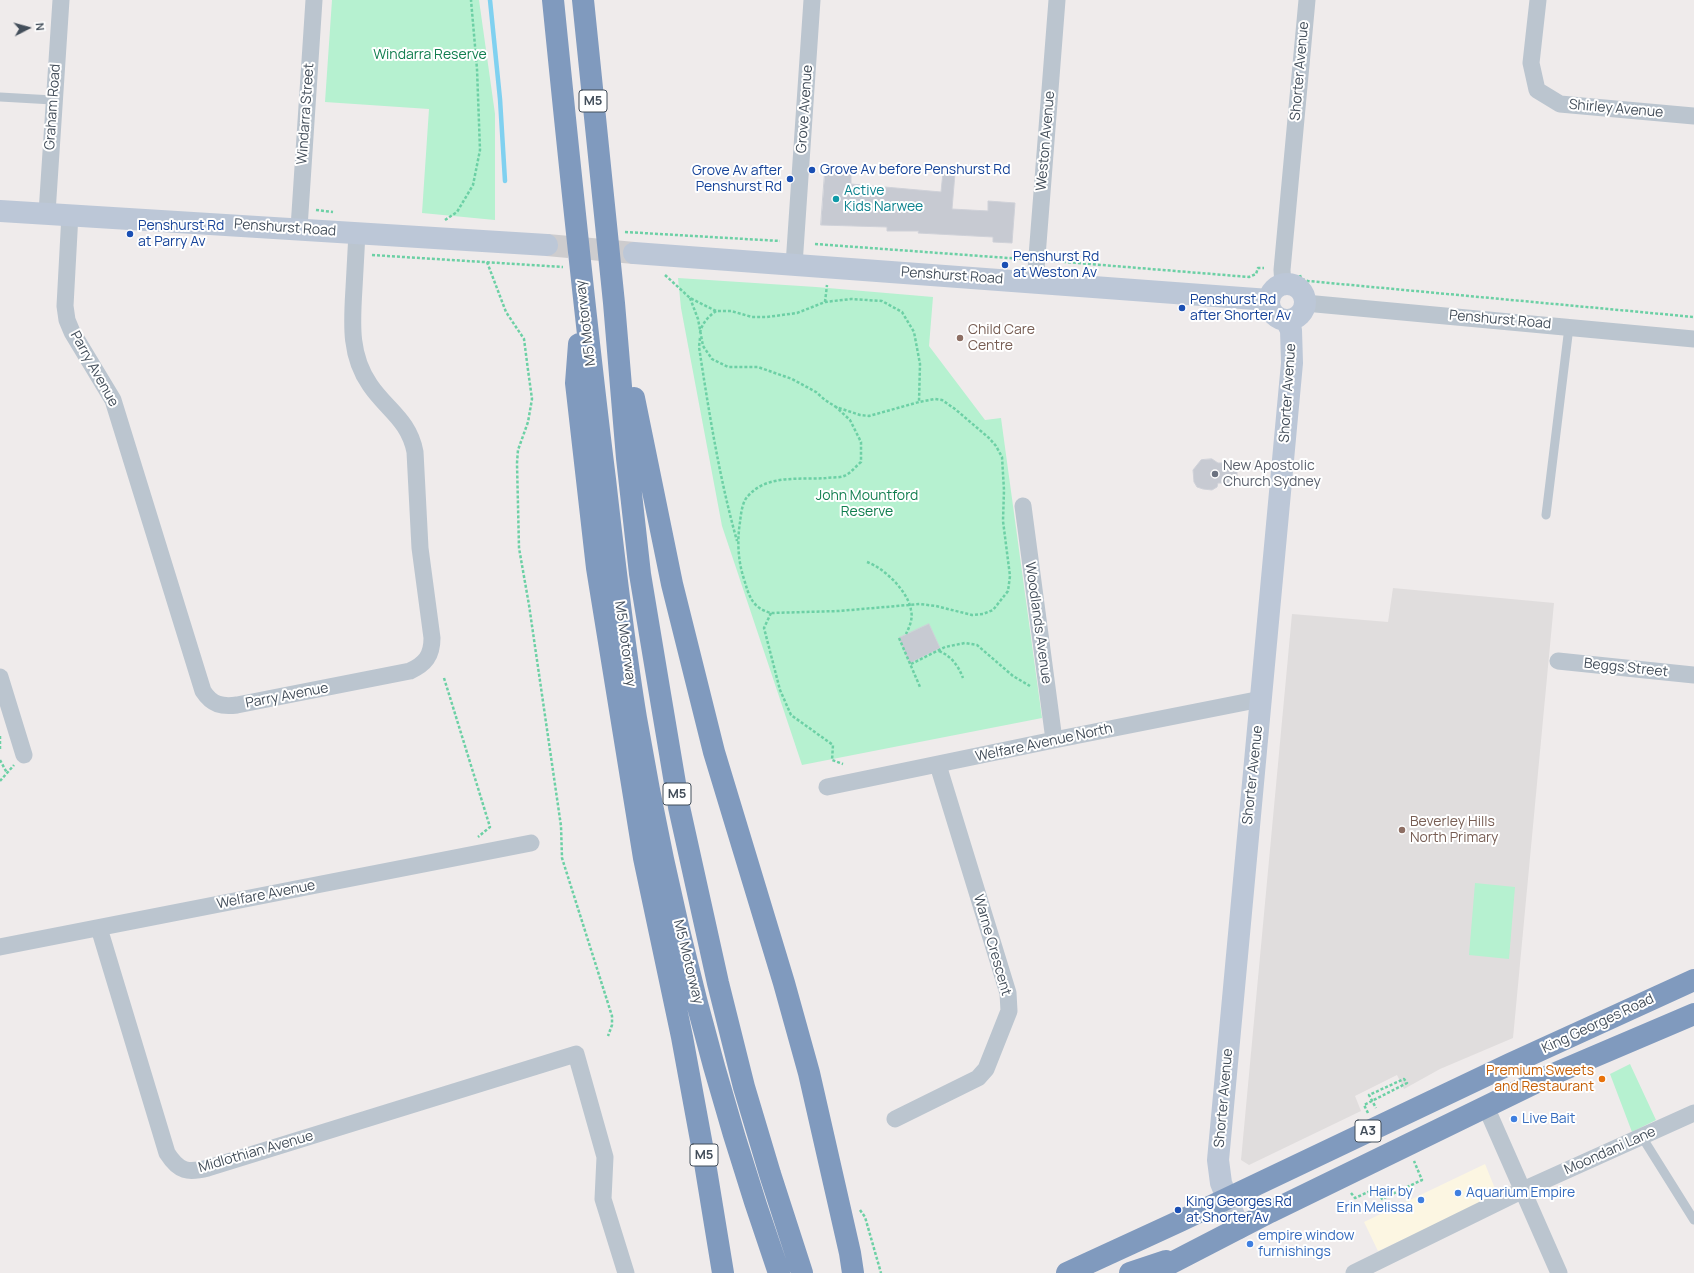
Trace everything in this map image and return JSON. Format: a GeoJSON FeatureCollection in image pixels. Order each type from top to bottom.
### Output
{"type":"FeatureCollection","features":[{"type":"Feature","properties":{"kind":"highway","name":"M5 Motorway"},"geometry":{"type":"LineString","coordinates":[[553,0],[583,301],[622,625],[649,790],[686,961],[712,1058],[766,1236],[779,1273]]}},
{"type":"Feature","properties":{"kind":"highway","name":"M5 Motorway"},"geometry":{"type":"LineString","coordinates":[[583,0],[614,303],[627,458],[639,567],[679,807],[718,983],[744,1087],[802,1273]]}},
{"type":"Feature","properties":{"kind":"highway","name":"M5"},"geometry":{"type":"LineString","coordinates":[[583,301],[576,383],[597,568],[644,858],[682,1037],[723,1273]]}},
{"type":"Feature","properties":{"kind":"highway"},"geometry":{"type":"LineString","coordinates":[[614,303],[672,584],[714,752],[784,983],[809,1073],[869,1273]]}},
{"type":"Feature","properties":{"kind":"highway","name":"King Georges Road"},"geometry":{"type":"LineString","coordinates":[[1067,1273],[1510,1064],[1693,984]]}},
{"type":"Feature","properties":{"kind":"highway","name":"King Georges Road"},"geometry":{"type":"LineString","coordinates":[[1152,1273],[1239,1228],[1486,1107],[1551,1076],[1694,1014]]}},
{"type":"Feature","properties":{"kind":"highway"},"geometry":{"type":"LineString","coordinates":[[809,1073],[850,1253],[853,1273]]}},
{"type":"Feature","properties":{"kind":"highway"},"geometry":{"type":"LineString","coordinates":[[1130,1273],[1188,1254]]}},
{"type":"Feature","properties":{"kind":"highway"},"geometry":{"type":"LineString","coordinates":[[1160,1273],[1188,1254]]}},
{"type":"Feature","properties":{"kind":"street","name":"Graham Road"},"geometry":{"type":"LineString","coordinates":[[47,213],[61,0]]}},
{"type":"Feature","properties":{"kind":"street","name":"Windarra Street"},"geometry":{"type":"LineString","coordinates":[[299,228],[314,0]]}},
{"type":"Feature","properties":{"kind":"street","name":"Grove Avenue"},"geometry":{"type":"LineString","coordinates":[[794,265],[812,0]]}},
{"type":"Feature","properties":{"kind":"street","name":"Weston Avenue"},"geometry":{"type":"LineString","coordinates":[[1035,282],[1057,0]]}},
{"type":"Feature","properties":{"kind":"street","name":"Shorter Avenue"},"geometry":{"type":"LineString","coordinates":[[1284,286],[1282,270],[1307,0]]}},
{"type":"Feature","properties":{"kind":"street","name":"Shirley Avenue"},"geometry":{"type":"LineString","coordinates":[[1538,0],[1531,63],[1537,90],[1560,104],[1694,116]]}},
{"type":"Feature","properties":{"kind":"street","name":"Penshurst Road"},"geometry":{"type":"LineString","coordinates":[[0,211],[299,228],[547,245]]}},
{"type":"Feature","properties":{"kind":"street","name":"Parry Avenue"},"geometry":{"type":"LineString","coordinates":[[70,214],[65,306],[67,320],[72,332],[113,400],[203,692],[212,702],[223,706],[237,706],[410,671],[418,668],[430,655],[432,638],[420,548],[416,458],[413,440],[401,420],[369,385],[357,360],[354,347],[352,319],[357,233]]}},
{"type":"Feature","properties":{"kind":"street","name":"Penshurst Road"},"geometry":{"type":"LineString","coordinates":[[634,252],[1035,282],[1284,286]]}},
{"type":"Feature","properties":{"kind":"street"},"geometry":{"type":"LineString","coordinates":[[1284,286],[1294,286],[1302,293],[1305,303],[1300,314],[1296,318],[1286,320],[1275,316],[1271,311],[1284,286]]}},
{"type":"Feature","properties":{"kind":"street","name":"Penshurst Road"},"geometry":{"type":"LineString","coordinates":[[1305,303],[1694,339]]}},
{"type":"Feature","properties":{"kind":"street","name":"Shorter Avenue"},"geometry":{"type":"LineString","coordinates":[[1239,1228],[1226,1199],[1219,1177],[1218,1160],[1292,363],[1291,330],[1286,320]]}},
{"type":"Feature","properties":{"kind":"street","name":"Woodlands Avenue"},"geometry":{"type":"LineString","coordinates":[[1023,506],[1054,740]]}},
{"type":"Feature","properties":{"kind":"street","name":"Beggs Street"},"geometry":{"type":"LineString","coordinates":[[1558,661],[1694,675]]}},
{"type":"Feature","properties":{"kind":"street"},"geometry":{"type":"LineString","coordinates":[[0,677],[24,754]]}},
{"type":"Feature","properties":{"kind":"street","name":"Welfare Avenue North"},"geometry":{"type":"LineString","coordinates":[[828,787],[1261,699]]}},
{"type":"Feature","properties":{"kind":"street","name":"Warne Crescent"},"geometry":{"type":"LineString","coordinates":[[895,1119],[978,1078],[986,1070],[1009,1011],[1008,993],[938,765]]}},
{"type":"Feature","properties":{"kind":"street","name":"Welfare Avenue"},"geometry":{"type":"LineString","coordinates":[[0,947],[531,843]]}},
{"type":"Feature","properties":{"kind":"street","name":"Midlothian Avenue"},"geometry":{"type":"LineString","coordinates":[[99,928],[167,1153],[173,1162],[180,1168],[188,1171],[208,1168],[576,1054],[604,1157],[604,1199],[626,1273]]}},
{"type":"Feature","properties":{"kind":"street"},"geometry":{"type":"LineString","coordinates":[[1486,1107],[1559,1273]]}},
{"type":"Feature","properties":{"kind":"street","name":"Moondani Lane"},"geometry":{"type":"LineString","coordinates":[[1354,1273],[1523,1190],[1694,1113]]}},
{"type":"Feature","properties":{"kind":"lane"},"geometry":{"type":"LineString","coordinates":[[0,97],[54,100]]}},
{"type":"Feature","properties":{"kind":"lane"},"geometry":{"type":"LineString","coordinates":[[1546,514],[1569,327]]}},
{"type":"Feature","properties":{"kind":"lane"},"geometry":{"type":"LineString","coordinates":[[1642,1137],[1694,1220]]}},
{"type":"Feature","properties":{"kind":"path"},"geometry":{"type":"LineString","coordinates":[[444,221],[456,212],[473,185],[480,150],[477,69],[471,0]]}},
{"type":"Feature","properties":{"kind":"path"},"geometry":{"type":"LineString","coordinates":[[815,244],[1026,259]]}},
{"type":"Feature","properties":{"kind":"path"},"geometry":{"type":"LineString","coordinates":[[372,255],[488,262],[506,312],[524,339],[532,399],[528,422],[518,450],[519,548],[529,605],[561,826],[562,858],[612,1016],[612,1025],[608,1036]]}},
{"type":"Feature","properties":{"kind":"path"},"geometry":{"type":"LineString","coordinates":[[1049,261],[1249,277],[1256,274],[1258,268],[1264,268]]}},
{"type":"Feature","properties":{"kind":"path"},"geometry":{"type":"LineString","coordinates":[[1284,286],[1301,278],[1308,281],[1694,317]]}},
{"type":"Feature","properties":{"kind":"path"},"geometry":{"type":"LineString","coordinates":[[690,298],[698,318],[703,346],[712,359],[728,366],[758,367],[792,379],[816,392],[850,420],[861,442],[861,462],[845,476],[783,480],[765,484],[748,496],[743,505],[738,530],[738,543],[741,573],[753,603],[761,610],[771,612],[839,611],[910,604],[936,606],[972,615],[983,614],[993,610],[1001,602],[1008,591],[1010,576],[1003,521],[1004,474],[1002,457],[996,446],[975,425],[942,400],[935,399],[919,402],[869,416],[853,413],[836,407]]}},
{"type":"Feature","properties":{"kind":"path"},"geometry":{"type":"LineString","coordinates":[[738,543],[726,502],[713,435],[699,347],[702,326],[704,322],[716,311],[731,311],[752,317],[767,317],[797,313],[825,302],[851,299],[882,301],[902,312],[914,332],[920,364],[919,402]]}},
{"type":"Feature","properties":{"kind":"path"},"geometry":{"type":"LineString","coordinates":[[867,562],[874,564],[887,574],[897,584],[910,604],[912,620],[906,634]]}},
{"type":"Feature","properties":{"kind":"path"},"geometry":{"type":"LineString","coordinates":[[771,612],[764,628],[780,690],[791,715],[832,744],[832,760],[843,764]]}},
{"type":"Feature","properties":{"kind":"path"},"geometry":{"type":"LineString","coordinates":[[899,638],[920,687]]}},
{"type":"Feature","properties":{"kind":"path"},"geometry":{"type":"LineString","coordinates":[[911,664],[956,644],[965,643],[977,646],[1013,676],[1031,686],[1046,688]]}},
{"type":"Feature","properties":{"kind":"path"},"geometry":{"type":"LineString","coordinates":[[938,651],[946,654],[953,661],[960,669],[963,678]]}},
{"type":"Feature","properties":{"kind":"path"},"geometry":{"type":"LineString","coordinates":[[444,678],[490,827],[478,837]]}},
{"type":"Feature","properties":{"kind":"path"},"geometry":{"type":"LineString","coordinates":[[0,733],[0,749]]}},
{"type":"Feature","properties":{"kind":"path"},"geometry":{"type":"LineString","coordinates":[[0,780],[24,754]]}},
{"type":"Feature","properties":{"kind":"path"},"geometry":{"type":"LineString","coordinates":[[0,760],[7,773]]}},
{"type":"Feature","properties":{"kind":"path"},"geometry":{"type":"LineString","coordinates":[[1369,1095],[1377,1111]]}},
{"type":"Feature","properties":{"kind":"path"},"geometry":{"type":"LineString","coordinates":[[1358,1190],[1351,1192],[1355,1198],[1377,1188],[1382,1199],[1422,1180],[1413,1161]]}},
{"type":"Feature","properties":{"kind":"path"},"geometry":{"type":"LineString","coordinates":[[845,1190],[865,1217],[881,1273]]}},
{"type":"Feature","properties":{"kind":"shaded area","name":"Beverley Hills North Primary"},"geometry":{"type":"Polygon","coordinates":[[[1393,588],[1554,603],[1513,1038],[1440,1069],[1404,1089],[1397,1075],[1355,1096],[1361,1111],[1249,1165],[1241,1160],[1292,614],[1388,622],[1393,588]]]}},
{"type":"Feature","properties":{"kind":"shaded area"},"geometry":{"type":"Polygon","coordinates":[[[1485,1164],[1498,1196],[1378,1251],[1364,1222],[1485,1164]]]}},
{"type":"Feature","properties":{"kind":"green space","name":"Windarra Reserve"},"geometry":{"type":"Polygon","coordinates":[[[332,0],[479,0],[495,114],[495,220],[422,213],[429,109],[325,102],[332,0]]]}},
{"type":"Feature","properties":{"kind":"green space","name":"John Mountford Reserve"},"geometry":{"type":"Polygon","coordinates":[[[678,278],[816,287],[933,297],[929,346],[985,420],[1001,418],[1042,718],[802,765],[722,526],[681,308],[678,278]]]}},
{"type":"Feature","properties":{"kind":"green space"},"geometry":{"type":"Polygon","coordinates":[[[1475,883],[1515,887],[1509,959],[1469,955],[1475,883]]]}},
{"type":"Feature","properties":{"kind":"green space"},"geometry":{"type":"Polygon","coordinates":[[[1630,1064],[1656,1120],[1632,1132],[1610,1074],[1630,1064]]]}},
{"type":"Feature","properties":{"kind":"building"},"geometry":{"type":"Polygon","coordinates":[[[825,172],[851,174],[851,184],[941,192],[943,172],[955,173],[952,209],[988,211],[988,201],[1015,203],[1012,243],[993,242],[993,237],[918,233],[919,231],[887,231],[887,227],[821,225],[825,172]]]}},
{"type":"Feature","properties":{"kind":"building","name":"New Apostolic Church Sydney"},"geometry":{"type":"Polygon","coordinates":[[[1212,459],[1218,463],[1228,463],[1233,466],[1237,472],[1237,477],[1230,483],[1218,483],[1217,487],[1212,490],[1197,487],[1194,482],[1193,470],[1201,460],[1212,459]]]}},
{"type":"Feature","properties":{"kind":"building"},"geometry":{"type":"Polygon","coordinates":[[[929,624],[940,648],[910,663],[899,638],[929,624]]]}},
{"type":"Feature","properties":{"kind":"waterway"},"geometry":{"type":"LineString","coordinates":[[490,0],[500,99],[505,181]]}},
{"type":"Feature","properties":{"kind":"tunnel"},"geometry":{"type":"LineString","coordinates":[[547,245],[634,253]]}},
{"type":"Feature","properties":{"kind":"place","name":"Grove Av before Penshurst Rd"},"geometry":{"type":"Point","coordinates":[812,170]}},
{"type":"Feature","properties":{"kind":"place","name":"Grove Av after Penshurst Rd"},"geometry":{"type":"Point","coordinates":[790,179]}},
{"type":"Feature","properties":{"kind":"place","name":"Active Kids Narwee"},"geometry":{"type":"Point","coordinates":[836,199]}},
{"type":"Feature","properties":{"kind":"place","name":"Penshurst Rd at Parry Av"},"geometry":{"type":"Point","coordinates":[130,234]}},
{"type":"Feature","properties":{"kind":"place","name":"Penshurst Rd at Weston Av"},"geometry":{"type":"Point","coordinates":[1005,265]}},
{"type":"Feature","properties":{"kind":"place","name":"Penshurst Rd after Shorter Av"},"geometry":{"type":"Point","coordinates":[1182,308]}},
{"type":"Feature","properties":{"kind":"place","name":"Child Care Centre"},"geometry":{"type":"Point","coordinates":[960,338]}},
{"type":"Feature","properties":{"kind":"place","name":"New Apostolic Church Sydney"},"geometry":{"type":"Point","coordinates":[1215,474]}},
{"type":"Feature","properties":{"kind":"place","name":"Beverley Hills North Primary"},"geometry":{"type":"Point","coordinates":[1402,830]}},
{"type":"Feature","properties":{"kind":"place","name":"Premium Sweets and Restaurant"},"geometry":{"type":"Point","coordinates":[1602,1079]}},
{"type":"Feature","properties":{"kind":"place","name":"Live Bait"},"geometry":{"type":"Point","coordinates":[1514,1119]}},
{"type":"Feature","properties":{"kind":"place","name":"Aquarium Empire"},"geometry":{"type":"Point","coordinates":[1458,1193]}},
{"type":"Feature","properties":{"kind":"place","name":"Hair by Erin Melissa"},"geometry":{"type":"Point","coordinates":[1421,1200]}},
{"type":"Feature","properties":{"kind":"place","name":"King Georges Rd at Shorter Av"},"geometry":{"type":"Point","coordinates":[1178,1210]}},
{"type":"Feature","properties":{"kind":"place","name":"empire window furnishings"},"geometry":{"type":"Point","coordinates":[1250,1244]}}]}
